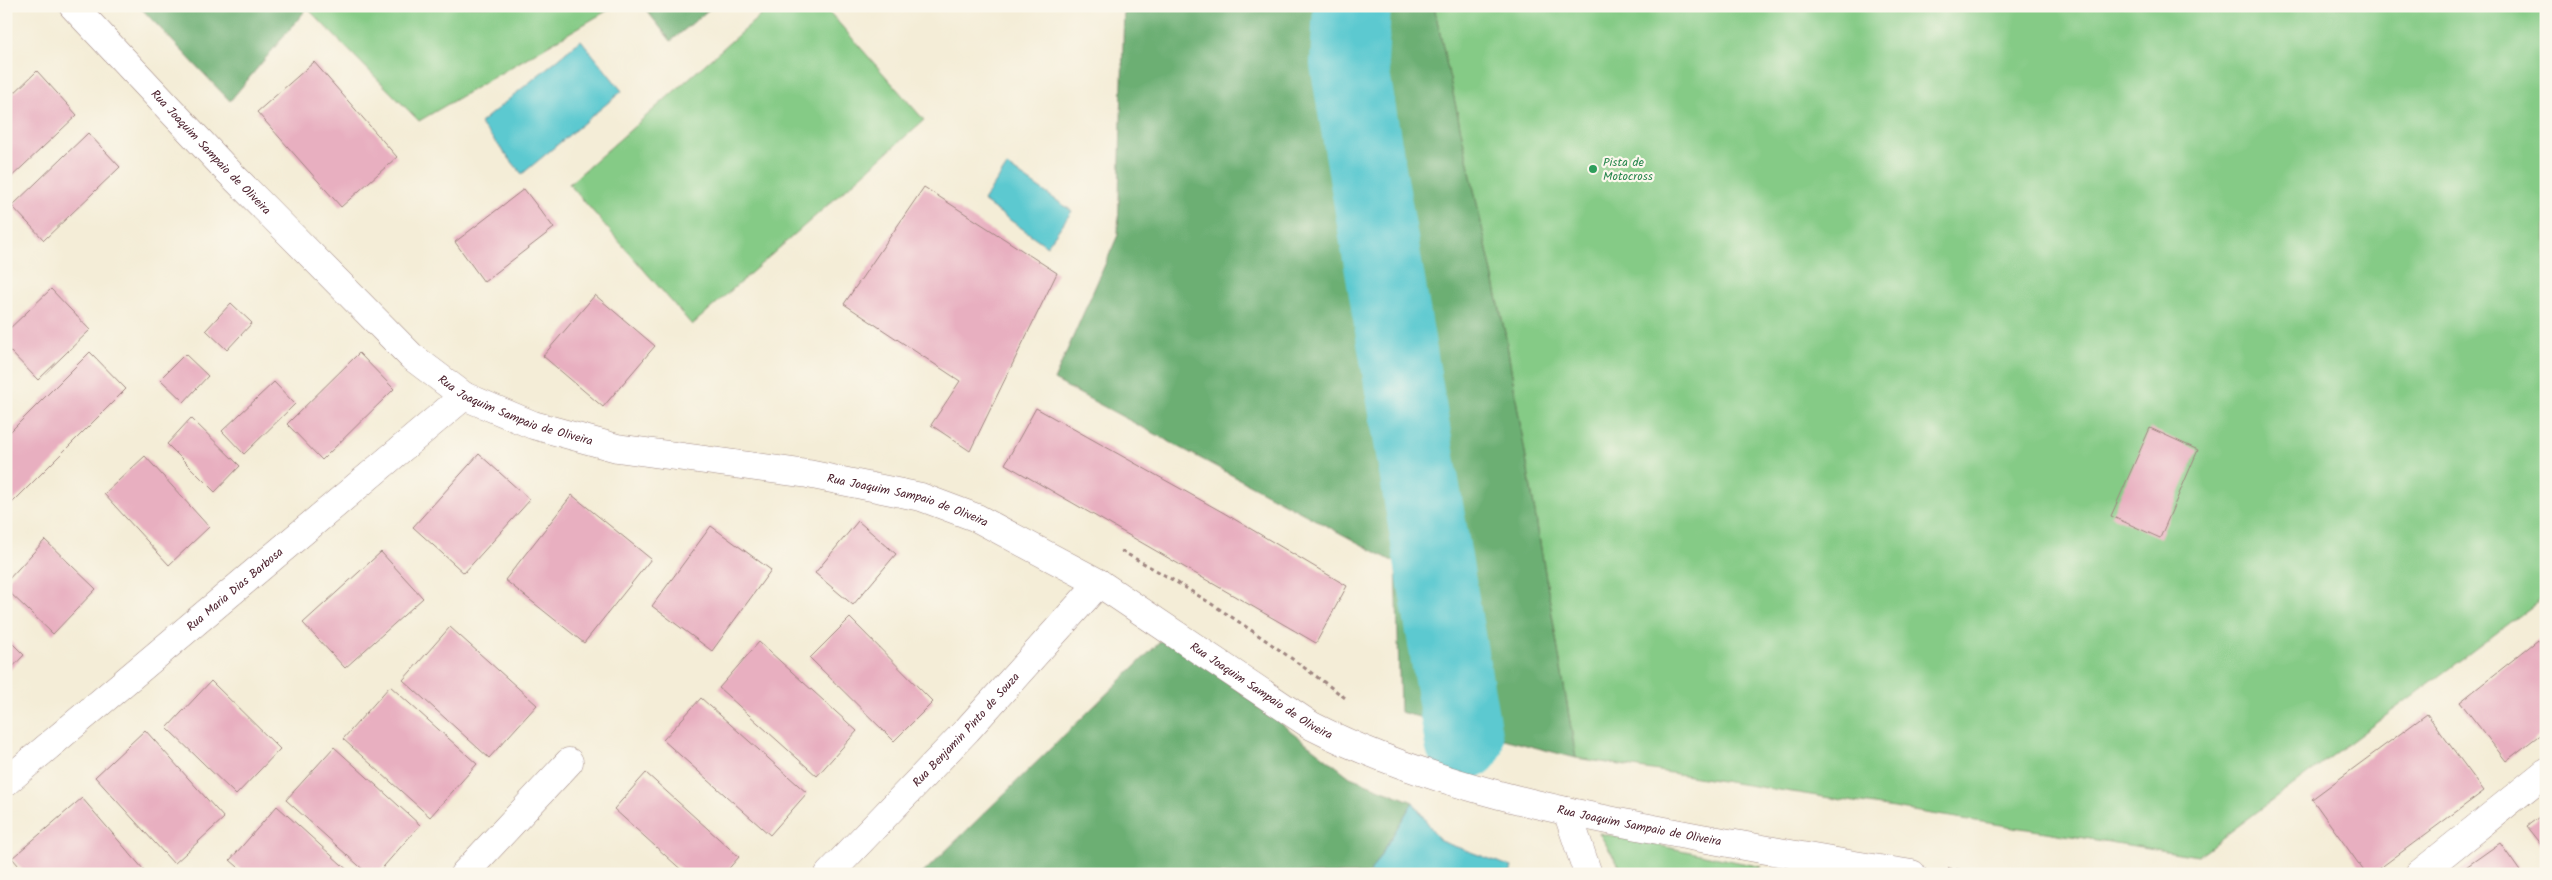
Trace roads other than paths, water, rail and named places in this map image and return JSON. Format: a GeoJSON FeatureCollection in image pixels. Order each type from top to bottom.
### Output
{"type":"FeatureCollection","features":[{"type":"Feature","properties":{"kind":"street","name":"Rua Joaquim Sampaio de Oliveira"},"geometry":{"type":"LineString","coordinates":[[73,6],[225,168],[410,356],[464,396],[533,425],[617,448],[808,474],[921,497],[977,518],[1099,583],[1312,726],[1345,743],[1422,772],[1567,812],[1838,863],[1912,874]]}},
{"type":"Feature","properties":{"kind":"street","name":"Rua Maria Dias Barbosa"},"geometry":{"type":"LineString","coordinates":[[6,782],[464,396]]}},
{"type":"Feature","properties":{"kind":"street","name":"Rua Benjamin Pinto de Souza"},"geometry":{"type":"LineString","coordinates":[[829,874],[966,730],[1099,583]]}},
{"type":"Feature","properties":{"kind":"street"},"geometry":{"type":"LineString","coordinates":[[464,874],[568,762]]}},
{"type":"Feature","properties":{"kind":"street"},"geometry":{"type":"LineString","coordinates":[[2419,874],[2546,772]]}},
{"type":"Feature","properties":{"kind":"street"},"geometry":{"type":"LineString","coordinates":[[1567,812],[1588,874]]}},
{"type":"Feature","properties":{"kind":"street","name":"Rua Joaquim Sampaio de Oliveira"},"geometry":{"type":"LineString","coordinates":[[1809,874],[1838,863]]}},
{"type":"Feature","properties":{"kind":"water"},"geometry":{"type":"Polygon","coordinates":[[[581,40],[622,91],[522,174],[480,123],[581,40]]]}},
{"type":"Feature","properties":{"kind":"water"},"geometry":{"type":"Polygon","coordinates":[[[1007,166],[1072,211],[1047,246],[983,201],[1007,166]]]}},
{"type":"Feature","properties":{"kind":"water"},"geometry":{"type":"Polygon","coordinates":[[[1413,802],[1440,841],[1512,867],[1510,874],[1369,874],[1413,802]]]}},
{"type":"Feature","properties":{"kind":"waterway"},"geometry":{"type":"LineString","coordinates":[[1352,6],[1349,63],[1464,742]]}},
{"type":"Feature","properties":{"kind":"place","name":"Pista de Motocross"},"geometry":{"type":"Point","coordinates":[1593,169]}}]}
